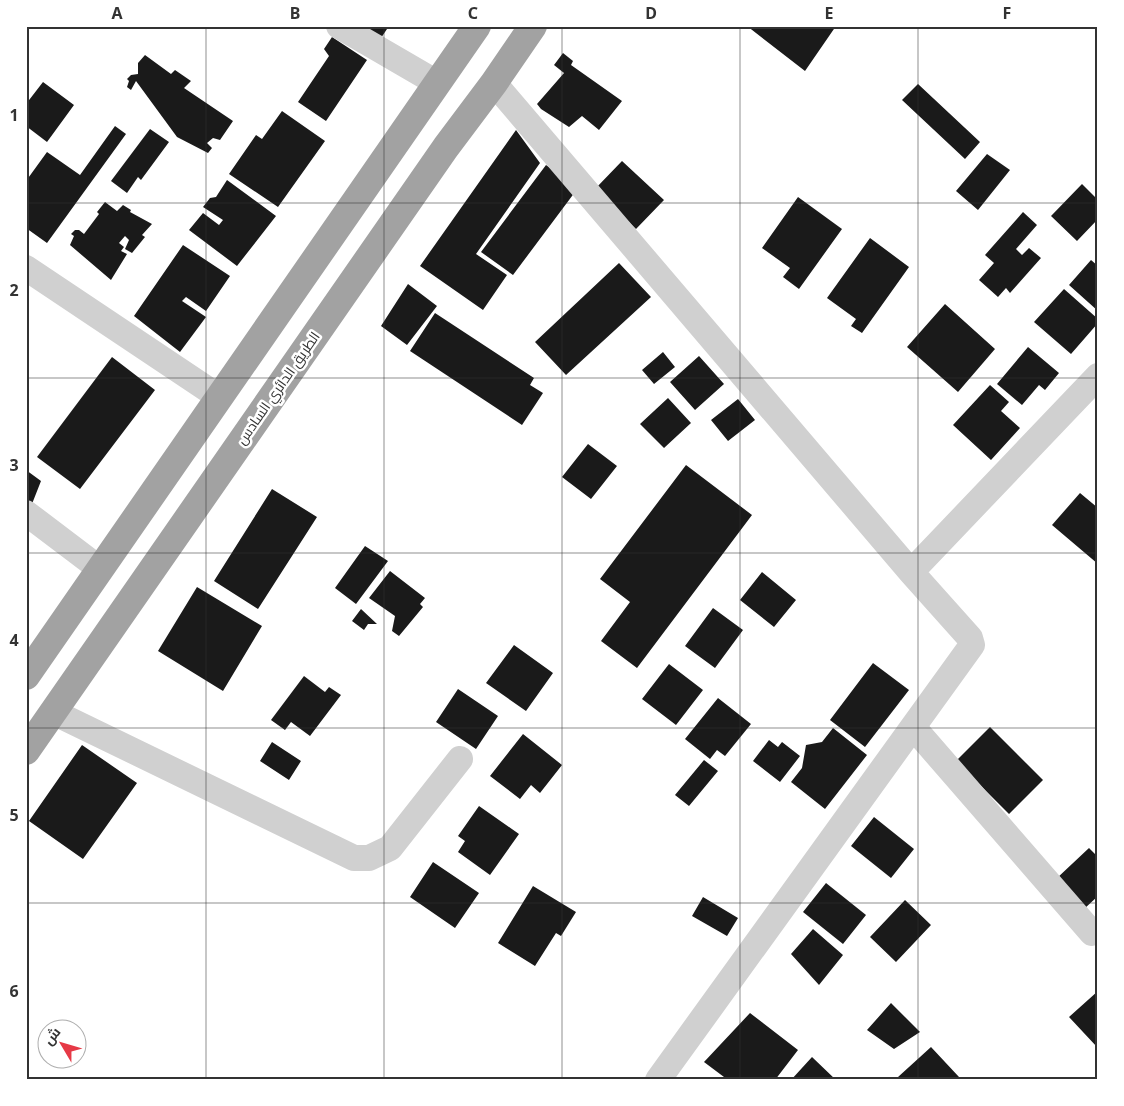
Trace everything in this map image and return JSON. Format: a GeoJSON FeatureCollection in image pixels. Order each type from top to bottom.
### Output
{"type":"FeatureCollection","features":[{"type":"Feature","properties":{"kind":"highway"},"geometry":{"type":"LineString","coordinates":[[26,676],[477,26]]}},
{"type":"Feature","properties":{"kind":"highway","name":"الطريق الدائري السادس"},"geometry":{"type":"LineString","coordinates":[[26,751],[532,26]]}},
{"type":"Feature","properties":{"kind":"highway"},"geometry":{"type":"LineString","coordinates":[[409,122],[446,147]]}},
{"type":"Feature","properties":{"kind":"street"},"geometry":{"type":"LineString","coordinates":[[338,26],[437,84]]}},
{"type":"Feature","properties":{"kind":"street"},"geometry":{"type":"LineString","coordinates":[[494,83],[911,572],[970,638],[972,645],[914,728],[658,1080]]}},
{"type":"Feature","properties":{"kind":"street"},"geometry":{"type":"LineString","coordinates":[[26,268],[219,397]]}},
{"type":"Feature","properties":{"kind":"street"},"geometry":{"type":"LineString","coordinates":[[911,572],[1098,376]]}},
{"type":"Feature","properties":{"kind":"street"},"geometry":{"type":"LineString","coordinates":[[26,512],[100,569]]}},
{"type":"Feature","properties":{"kind":"street"},"geometry":{"type":"LineString","coordinates":[[54,712],[354,858],[369,858],[390,848],[460,759]]}},
{"type":"Feature","properties":{"kind":"street"},"geometry":{"type":"LineString","coordinates":[[914,728],[1092,933]]}},
{"type":"Feature","properties":{"kind":"building"},"geometry":{"type":"Polygon","coordinates":[[[364,26],[389,26],[381,38],[364,26]]]}},
{"type":"Feature","properties":{"kind":"building"},"geometry":{"type":"Polygon","coordinates":[[[747,26],[836,26],[805,71],[747,26]]]}},
{"type":"Feature","properties":{"kind":"building"},"geometry":{"type":"Polygon","coordinates":[[[332,37],[367,60],[326,121],[298,102],[329,56],[324,49],[332,37]]]}},
{"type":"Feature","properties":{"kind":"building"},"geometry":{"type":"Polygon","coordinates":[[[563,53],[573,61],[571,65],[622,101],[599,130],[582,116],[569,127],[541,109],[537,104],[564,73],[554,65],[563,53]]]}},
{"type":"Feature","properties":{"kind":"building"},"geometry":{"type":"Polygon","coordinates":[[[145,55],[171,74],[175,70],[191,81],[184,88],[233,121],[220,140],[213,138],[207,143],[212,148],[208,153],[177,137],[136,81],[131,90],[127,87],[129,81],[127,79],[131,75],[138,74],[138,63],[145,55]]]}},
{"type":"Feature","properties":{"kind":"building"},"geometry":{"type":"Polygon","coordinates":[[[43,82],[74,105],[47,142],[26,126],[26,104],[43,82]]]}},
{"type":"Feature","properties":{"kind":"building"},"geometry":{"type":"Polygon","coordinates":[[[918,84],[980,142],[965,159],[902,100],[918,84]]]}},
{"type":"Feature","properties":{"kind":"building"},"geometry":{"type":"Polygon","coordinates":[[[282,111],[325,141],[278,207],[229,174],[256,135],[262,139],[282,111]]]}},
{"type":"Feature","properties":{"kind":"building"},"geometry":{"type":"Polygon","coordinates":[[[115,126],[126,134],[47,243],[26,228],[26,181],[47,152],[80,175],[115,126]]]}},
{"type":"Feature","properties":{"kind":"building"},"geometry":{"type":"Polygon","coordinates":[[[150,129],[169,142],[141,180],[138,177],[127,193],[111,181],[150,129]]]}},
{"type":"Feature","properties":{"kind":"building"},"geometry":{"type":"Polygon","coordinates":[[[516,130],[540,163],[476,254],[507,275],[483,310],[420,266],[516,130]]]}},
{"type":"Feature","properties":{"kind":"building"},"geometry":{"type":"Polygon","coordinates":[[[987,154],[1010,170],[978,210],[956,191],[987,154]]]}},
{"type":"Feature","properties":{"kind":"building"},"geometry":{"type":"Polygon","coordinates":[[[622,161],[664,200],[636,229],[595,189],[622,161]]]}},
{"type":"Feature","properties":{"kind":"building"},"geometry":{"type":"Polygon","coordinates":[[[546,165],[578,188],[513,275],[481,252],[546,165]]]}},
{"type":"Feature","properties":{"kind":"building"},"geometry":{"type":"Polygon","coordinates":[[[227,180],[276,216],[237,266],[189,230],[203,213],[219,225],[223,220],[203,207],[210,198],[216,197],[227,180]]]}},
{"type":"Feature","properties":{"kind":"building"},"geometry":{"type":"Polygon","coordinates":[[[1082,184],[1098,200],[1098,219],[1077,241],[1051,216],[1082,184]]]}},
{"type":"Feature","properties":{"kind":"building"},"geometry":{"type":"Polygon","coordinates":[[[798,197],[842,229],[799,289],[783,277],[790,268],[762,248],[798,197]]]}},
{"type":"Feature","properties":{"kind":"building"},"geometry":{"type":"Polygon","coordinates":[[[105,202],[117,211],[123,205],[131,210],[130,212],[152,224],[142,235],[145,237],[132,253],[125,249],[129,240],[125,236],[119,243],[124,247],[121,251],[127,254],[111,280],[70,245],[74,236],[71,234],[75,230],[79,230],[84,234],[99,214],[97,212],[105,202]]]}},
{"type":"Feature","properties":{"kind":"building"},"geometry":{"type":"Polygon","coordinates":[[[1023,212],[1037,225],[1016,249],[1022,255],[1029,248],[1041,258],[1010,293],[1006,288],[998,297],[979,280],[994,263],[985,255],[1023,212]]]}},
{"type":"Feature","properties":{"kind":"building"},"geometry":{"type":"Polygon","coordinates":[[[870,238],[909,267],[862,333],[851,326],[856,319],[827,298],[870,238]]]}},
{"type":"Feature","properties":{"kind":"building"},"geometry":{"type":"Polygon","coordinates":[[[183,245],[230,276],[206,311],[186,297],[182,301],[206,317],[180,352],[134,316],[183,245]]]}},
{"type":"Feature","properties":{"kind":"building"},"geometry":{"type":"Polygon","coordinates":[[[1091,260],[1098,266],[1098,311],[1069,285],[1091,260]]]}},
{"type":"Feature","properties":{"kind":"building"},"geometry":{"type":"Polygon","coordinates":[[[619,263],[651,297],[566,375],[535,342],[619,263]]]}},
{"type":"Feature","properties":{"kind":"building"},"geometry":{"type":"Polygon","coordinates":[[[408,284],[437,306],[407,345],[381,326],[408,284]]]}},
{"type":"Feature","properties":{"kind":"building"},"geometry":{"type":"Polygon","coordinates":[[[1064,289],[1098,319],[1098,323],[1071,354],[1034,322],[1064,289]]]}},
{"type":"Feature","properties":{"kind":"building"},"geometry":{"type":"Polygon","coordinates":[[[945,304],[995,349],[958,392],[907,347],[945,304]]]}},
{"type":"Feature","properties":{"kind":"building"},"geometry":{"type":"Polygon","coordinates":[[[435,313],[534,378],[530,385],[543,393],[522,425],[410,351],[435,313]]]}},
{"type":"Feature","properties":{"kind":"building"},"geometry":{"type":"Polygon","coordinates":[[[1028,347],[1059,373],[1045,390],[1039,385],[1022,405],[997,384],[1028,347]]]}},
{"type":"Feature","properties":{"kind":"building"},"geometry":{"type":"Polygon","coordinates":[[[663,352],[675,367],[654,384],[642,370],[663,352]]]}},
{"type":"Feature","properties":{"kind":"building"},"geometry":{"type":"Polygon","coordinates":[[[699,356],[724,384],[695,410],[670,382],[699,356]]]}},
{"type":"Feature","properties":{"kind":"building"},"geometry":{"type":"Polygon","coordinates":[[[112,357],[155,390],[80,489],[37,457],[112,357]]]}},
{"type":"Feature","properties":{"kind":"building"},"geometry":{"type":"Polygon","coordinates":[[[990,385],[1009,402],[1001,411],[1020,428],[991,460],[953,425],[990,385]]]}},
{"type":"Feature","properties":{"kind":"building"},"geometry":{"type":"Polygon","coordinates":[[[668,398],[691,423],[664,448],[640,424],[668,398]]]}},
{"type":"Feature","properties":{"kind":"building"},"geometry":{"type":"Polygon","coordinates":[[[738,399],[755,420],[728,441],[711,420],[738,399]]]}},
{"type":"Feature","properties":{"kind":"building"},"geometry":{"type":"Polygon","coordinates":[[[588,444],[617,466],[591,499],[562,477],[588,444]]]}},
{"type":"Feature","properties":{"kind":"building"},"geometry":{"type":"Polygon","coordinates":[[[686,465],[752,515],[637,668],[601,641],[630,602],[600,579],[686,465]]]}},
{"type":"Feature","properties":{"kind":"building"},"geometry":{"type":"Polygon","coordinates":[[[26,470],[41,481],[30,509],[26,506],[26,470]]]}},
{"type":"Feature","properties":{"kind":"building"},"geometry":{"type":"Polygon","coordinates":[[[272,489],[317,517],[258,609],[214,581],[272,489]]]}},
{"type":"Feature","properties":{"kind":"building"},"geometry":{"type":"Polygon","coordinates":[[[1080,493],[1098,508],[1098,564],[1052,525],[1080,493]]]}},
{"type":"Feature","properties":{"kind":"building"},"geometry":{"type":"Polygon","coordinates":[[[365,546],[388,561],[356,604],[335,588],[365,546]]]}},
{"type":"Feature","properties":{"kind":"building"},"geometry":{"type":"Polygon","coordinates":[[[390,571],[425,598],[420,604],[423,607],[399,636],[392,631],[395,616],[369,598],[390,571]]]}},
{"type":"Feature","properties":{"kind":"building"},"geometry":{"type":"Polygon","coordinates":[[[762,572],[796,600],[774,627],[740,600],[762,572]]]}},
{"type":"Feature","properties":{"kind":"building"},"geometry":{"type":"Polygon","coordinates":[[[197,587],[262,626],[223,691],[158,651],[197,587]]]}},
{"type":"Feature","properties":{"kind":"building"},"geometry":{"type":"Polygon","coordinates":[[[713,608],[743,630],[715,668],[685,646],[713,608]]]}},
{"type":"Feature","properties":{"kind":"building"},"geometry":{"type":"Polygon","coordinates":[[[361,609],[377,624],[368,624],[364,630],[352,621],[361,609]]]}},
{"type":"Feature","properties":{"kind":"building"},"geometry":{"type":"Polygon","coordinates":[[[514,645],[553,673],[526,711],[486,683],[514,645]]]}},
{"type":"Feature","properties":{"kind":"building"},"geometry":{"type":"Polygon","coordinates":[[[873,663],[909,690],[865,747],[830,720],[873,663]]]}},
{"type":"Feature","properties":{"kind":"building"},"geometry":{"type":"Polygon","coordinates":[[[669,664],[703,690],[676,725],[642,699],[669,664]]]}},
{"type":"Feature","properties":{"kind":"building"},"geometry":{"type":"Polygon","coordinates":[[[304,676],[325,692],[329,687],[341,695],[310,736],[291,722],[285,730],[271,720],[304,676]]]}},
{"type":"Feature","properties":{"kind":"building"},"geometry":{"type":"Polygon","coordinates":[[[458,689],[498,716],[476,749],[436,722],[458,689]]]}},
{"type":"Feature","properties":{"kind":"building"},"geometry":{"type":"Polygon","coordinates":[[[718,698],[751,724],[725,756],[717,750],[710,759],[685,739],[718,698]]]}},
{"type":"Feature","properties":{"kind":"building"},"geometry":{"type":"Polygon","coordinates":[[[990,727],[1043,780],[1009,814],[956,761],[990,727]]]}},
{"type":"Feature","properties":{"kind":"building"},"geometry":{"type":"Polygon","coordinates":[[[833,728],[867,755],[825,809],[791,782],[802,768],[806,745],[822,742],[833,728]]]}},
{"type":"Feature","properties":{"kind":"building"},"geometry":{"type":"Polygon","coordinates":[[[523,734],[562,765],[540,793],[531,785],[520,799],[490,776],[523,734]]]}},
{"type":"Feature","properties":{"kind":"building"},"geometry":{"type":"Polygon","coordinates":[[[769,740],[778,747],[782,742],[800,756],[780,782],[753,761],[769,740]]]}},
{"type":"Feature","properties":{"kind":"building"},"geometry":{"type":"Polygon","coordinates":[[[272,742],[301,761],[289,780],[260,761],[272,742]]]}},
{"type":"Feature","properties":{"kind":"building"},"geometry":{"type":"Polygon","coordinates":[[[82,745],[137,783],[83,859],[29,821],[82,745]]]}},
{"type":"Feature","properties":{"kind":"building"},"geometry":{"type":"Polygon","coordinates":[[[704,760],[718,771],[689,806],[675,795],[704,760]]]}},
{"type":"Feature","properties":{"kind":"building"},"geometry":{"type":"Polygon","coordinates":[[[479,806],[519,834],[490,875],[458,852],[465,841],[458,836],[479,806]]]}},
{"type":"Feature","properties":{"kind":"building"},"geometry":{"type":"Polygon","coordinates":[[[874,817],[914,849],[891,878],[851,846],[874,817]]]}},
{"type":"Feature","properties":{"kind":"building"},"geometry":{"type":"Polygon","coordinates":[[[1089,848],[1098,857],[1098,896],[1084,909],[1056,879],[1089,848]]]}},
{"type":"Feature","properties":{"kind":"building"},"geometry":{"type":"Polygon","coordinates":[[[433,862],[479,893],[455,928],[410,897],[433,862]]]}},
{"type":"Feature","properties":{"kind":"building"},"geometry":{"type":"Polygon","coordinates":[[[826,883],[866,915],[843,944],[803,912],[826,883]]]}},
{"type":"Feature","properties":{"kind":"building"},"geometry":{"type":"Polygon","coordinates":[[[533,886],[576,912],[561,936],[556,933],[535,966],[498,943],[533,886]]]}},
{"type":"Feature","properties":{"kind":"building"},"geometry":{"type":"Polygon","coordinates":[[[703,897],[738,918],[727,936],[692,916],[703,897]]]}},
{"type":"Feature","properties":{"kind":"building"},"geometry":{"type":"Polygon","coordinates":[[[905,900],[931,925],[896,962],[870,937],[905,900]]]}},
{"type":"Feature","properties":{"kind":"building"},"geometry":{"type":"Polygon","coordinates":[[[813,929],[843,955],[819,985],[791,954],[813,929]]]}},
{"type":"Feature","properties":{"kind":"building"},"geometry":{"type":"Polygon","coordinates":[[[1098,991],[1098,1046],[1097,1047],[1069,1017],[1098,991]]]}},
{"type":"Feature","properties":{"kind":"building"},"geometry":{"type":"Polygon","coordinates":[[[891,1003],[920,1032],[894,1049],[867,1030],[891,1003]]]}},
{"type":"Feature","properties":{"kind":"building"},"geometry":{"type":"Polygon","coordinates":[[[750,1013],[798,1050],[775,1080],[728,1080],[704,1062],[750,1013]]]}},
{"type":"Feature","properties":{"kind":"building"},"geometry":{"type":"Polygon","coordinates":[[[931,1047],[959,1077],[956,1080],[901,1080],[898,1077],[931,1047]]]}},
{"type":"Feature","properties":{"kind":"building"},"geometry":{"type":"Polygon","coordinates":[[[812,1057],[836,1080],[791,1080],[812,1057]]]}}]}
